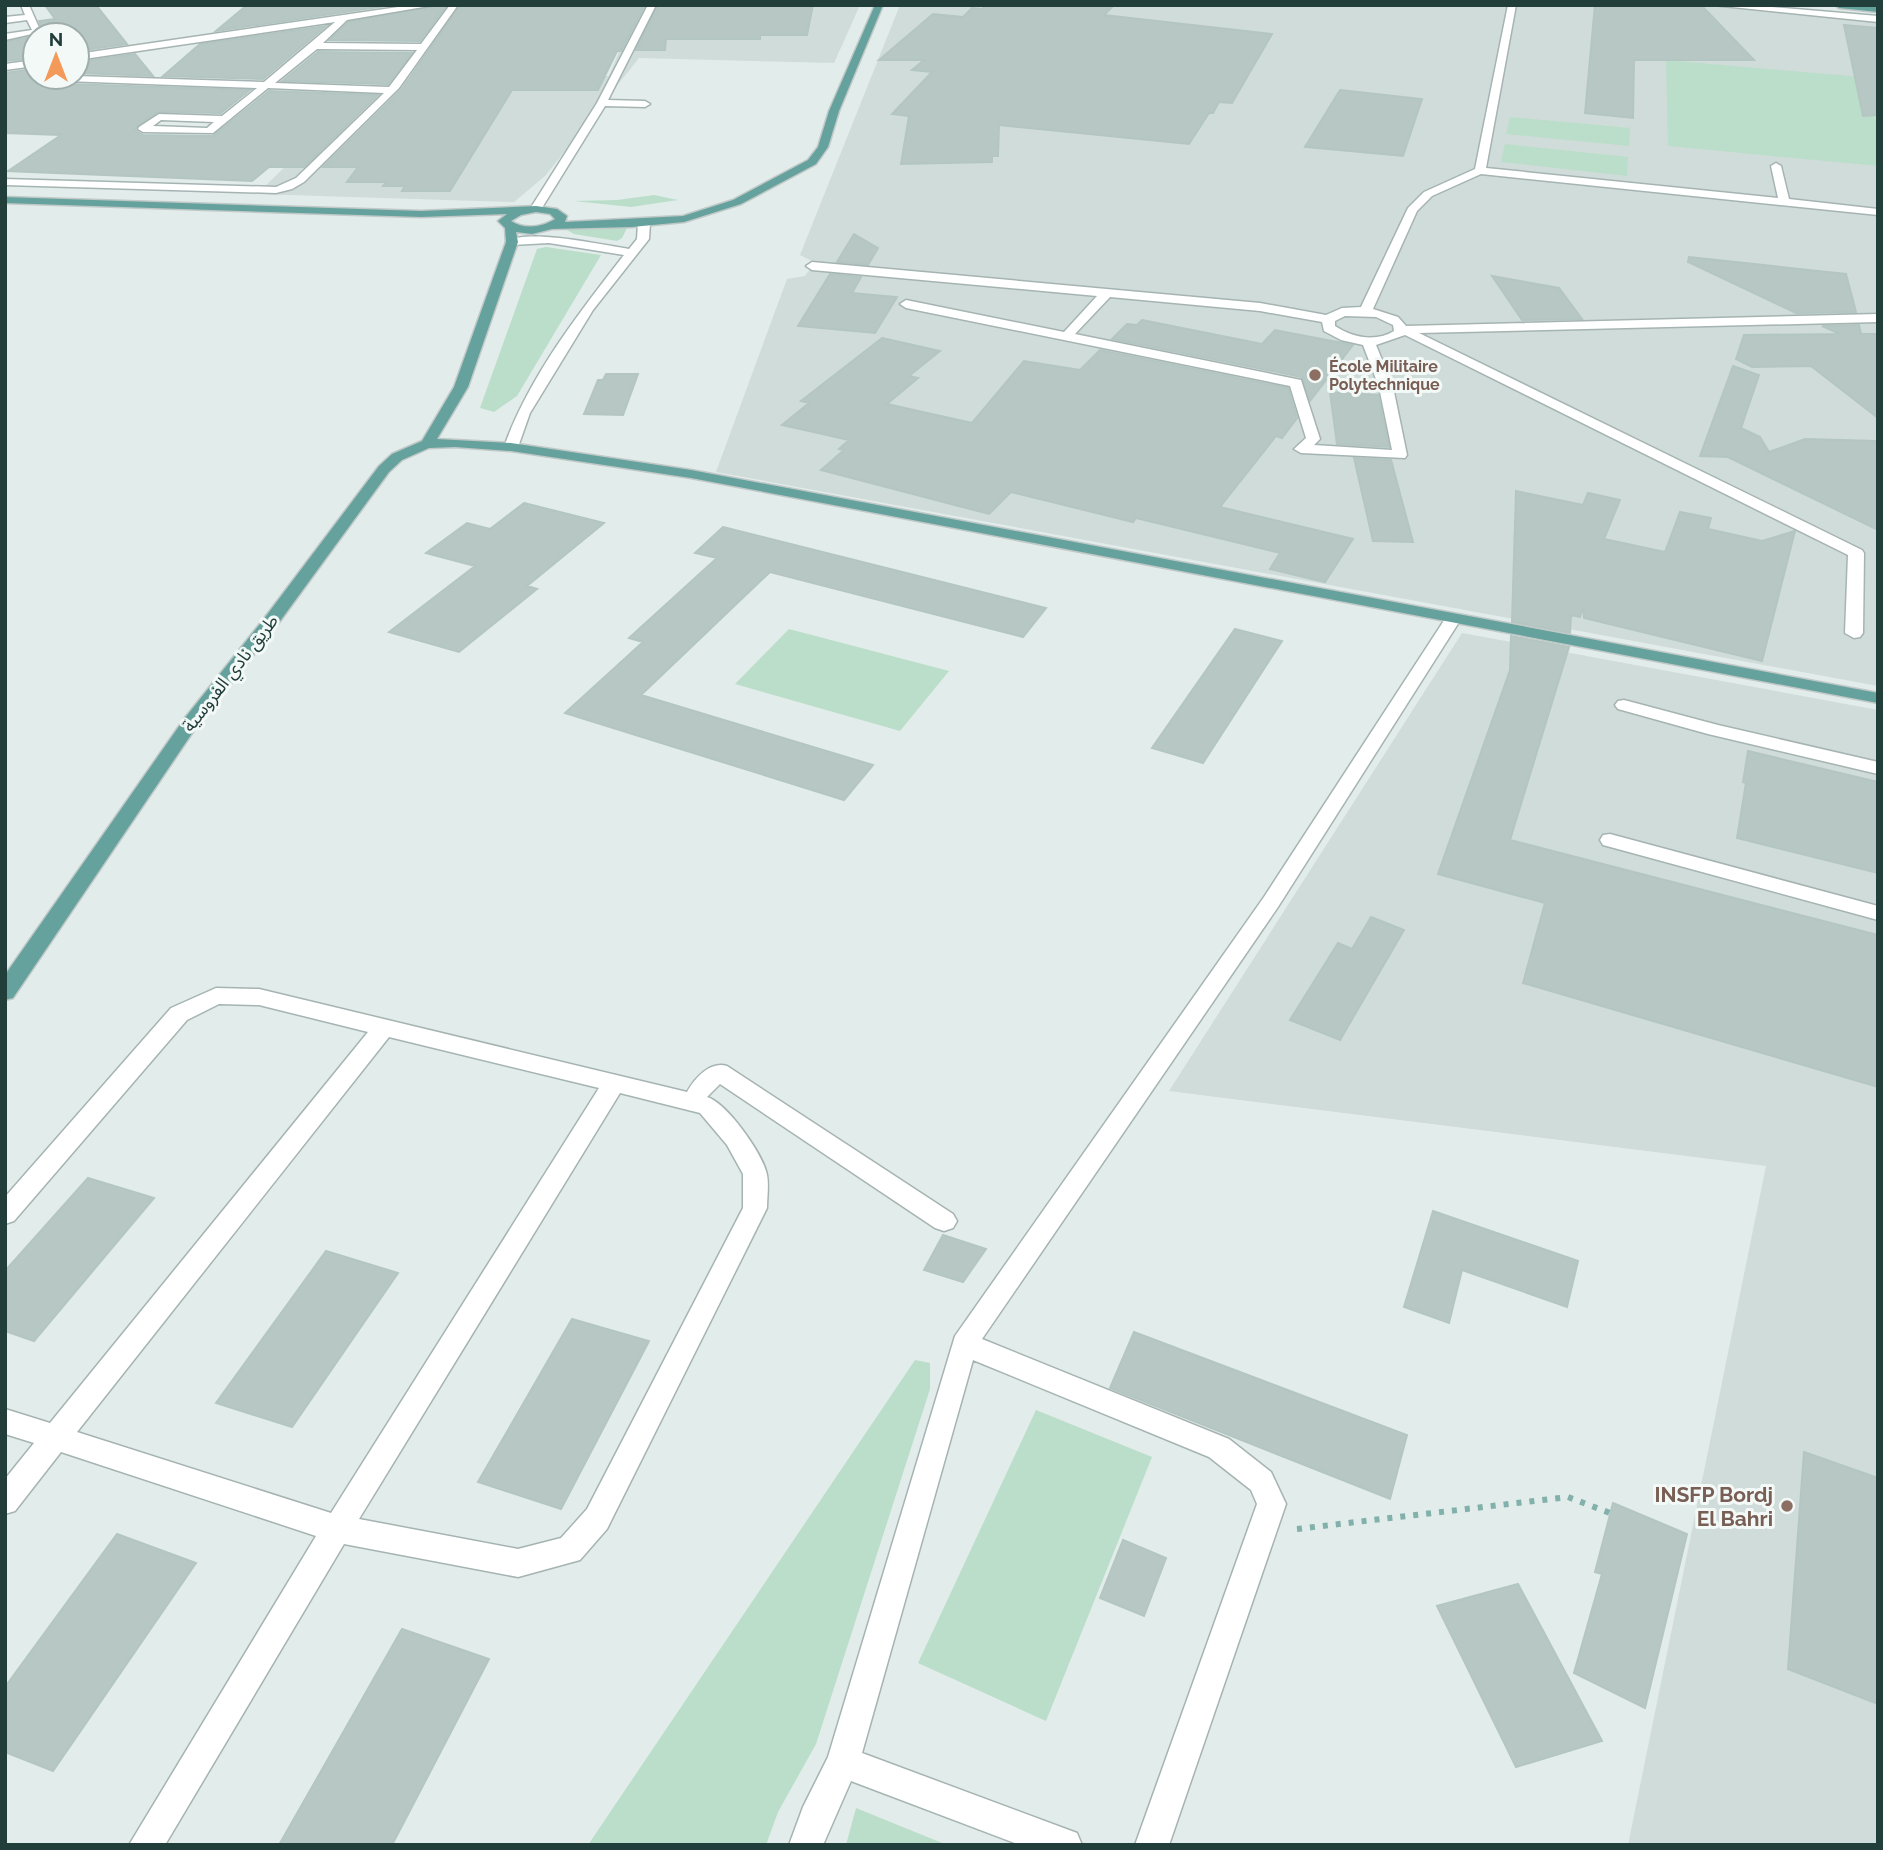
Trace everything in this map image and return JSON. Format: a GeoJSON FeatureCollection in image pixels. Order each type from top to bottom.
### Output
{"type":"FeatureCollection","features":[{"type":"Feature","properties":{"kind":"main road"},"geometry":{"type":"LineString","coordinates":[[421,214],[543,228],[684,219],[723,208],[787,178],[813,162],[823,147],[824,135],[879,5]]}},
{"type":"Feature","properties":{"kind":"main road"},"geometry":{"type":"LineString","coordinates":[[1839,5],[1878,9]]}},
{"type":"Feature","properties":{"kind":"main road"},"geometry":{"type":"LineString","coordinates":[[5,200],[421,214],[532,209],[558,213],[645,212],[716,199],[786,169],[824,135]]}},
{"type":"Feature","properties":{"kind":"main road"},"geometry":{"type":"LineString","coordinates":[[427,444],[461,387],[512,242],[505,218],[510,214],[532,209]]}},
{"type":"Feature","properties":{"kind":"main road"},"geometry":{"type":"LineString","coordinates":[[512,242],[561,219],[558,213]]}},
{"type":"Feature","properties":{"kind":"main road","name":"طريق نادي الفروسية"},"geometry":{"type":"LineString","coordinates":[[5,992],[190,723],[269,624],[384,469],[397,457],[427,444],[511,447],[691,474],[1453,620],[1878,698]]}},
{"type":"Feature","properties":{"kind":"street"},"geometry":{"type":"LineString","coordinates":[[91,55],[431,5]]}},
{"type":"Feature","properties":{"kind":"street"},"geometry":{"type":"LineString","coordinates":[[5,182],[276,190],[289,187],[300,180],[392,90],[454,5]]}},
{"type":"Feature","properties":{"kind":"street"},"geometry":{"type":"LineString","coordinates":[[532,209],[602,103],[652,5]]}},
{"type":"Feature","properties":{"kind":"street"},"geometry":{"type":"LineString","coordinates":[[1480,171],[1512,5]]}},
{"type":"Feature","properties":{"kind":"street"},"geometry":{"type":"LineString","coordinates":[[1717,5],[1878,19]]}},
{"type":"Feature","properties":{"kind":"street"},"geometry":{"type":"LineString","coordinates":[[5,12],[28,10]]}},
{"type":"Feature","properties":{"kind":"street"},"geometry":{"type":"LineString","coordinates":[[5,20],[28,10]]}},
{"type":"Feature","properties":{"kind":"street"},"geometry":{"type":"LineString","coordinates":[[5,37],[37,32],[28,10]]}},
{"type":"Feature","properties":{"kind":"street"},"geometry":{"type":"LineString","coordinates":[[223,119],[159,117],[143,129],[209,131],[315,46],[344,18]]}},
{"type":"Feature","properties":{"kind":"street"},"geometry":{"type":"LineString","coordinates":[[315,46],[424,47]]}},
{"type":"Feature","properties":{"kind":"street"},"geometry":{"type":"LineString","coordinates":[[91,79],[392,90]]}},
{"type":"Feature","properties":{"kind":"street"},"geometry":{"type":"LineString","coordinates":[[602,103],[645,104]]}},
{"type":"Feature","properties":{"kind":"street"},"geometry":{"type":"LineString","coordinates":[[1776,166],[1784,202]]}},
{"type":"Feature","properties":{"kind":"street"},"geometry":{"type":"LineString","coordinates":[[1366,311],[1412,210],[1429,194],[1480,171],[1878,212]]}},
{"type":"Feature","properties":{"kind":"street"},"geometry":{"type":"LineString","coordinates":[[511,447],[519,421],[530,402],[588,309],[644,235],[644,223]]}},
{"type":"Feature","properties":{"kind":"street"},"geometry":{"type":"LineString","coordinates":[[543,228],[562,236],[634,250]]}},
{"type":"Feature","properties":{"kind":"street"},"geometry":{"type":"LineString","coordinates":[[512,242],[549,240],[634,250]]}},
{"type":"Feature","properties":{"kind":"street"},"geometry":{"type":"LineString","coordinates":[[812,266],[1260,307],[1328,319],[1342,312],[1366,311],[1391,317],[1402,329],[1856,553],[1854,633]]}},
{"type":"Feature","properties":{"kind":"street"},"geometry":{"type":"LineString","coordinates":[[1066,337],[1106,294]]}},
{"type":"Feature","properties":{"kind":"street"},"geometry":{"type":"LineString","coordinates":[[905,304],[1296,383],[1313,439],[1301,449],[1400,455],[1387,387],[1368,341]]}},
{"type":"Feature","properties":{"kind":"street"},"geometry":{"type":"LineString","coordinates":[[1402,329],[1878,318]]}},
{"type":"Feature","properties":{"kind":"street"},"geometry":{"type":"LineString","coordinates":[[1328,319],[1329,328],[1335,333],[1368,341],[1390,339],[1397,336],[1402,329]]}},
{"type":"Feature","properties":{"kind":"street"},"geometry":{"type":"LineString","coordinates":[[806,1845],[814,1819],[843,1762],[964,1344],[1270,902],[1453,620]]}},
{"type":"Feature","properties":{"kind":"street"},"geometry":{"type":"LineString","coordinates":[[1624,705],[1714,730],[1878,768]]}},
{"type":"Feature","properties":{"kind":"street"},"geometry":{"type":"LineString","coordinates":[[1610,840],[1878,913]]}},
{"type":"Feature","properties":{"kind":"street"},"geometry":{"type":"LineString","coordinates":[[5,1214],[179,1014],[216,996],[259,996],[708,1106],[735,1138],[755,1174],[755,1208],[597,1519],[570,1550],[519,1563],[337,1529],[5,1421]]}},
{"type":"Feature","properties":{"kind":"street"},"geometry":{"type":"LineString","coordinates":[[5,1501],[385,1026]]}},
{"type":"Feature","properties":{"kind":"street"},"geometry":{"type":"LineString","coordinates":[[693,1102],[700,1089],[719,1072],[944,1221]]}},
{"type":"Feature","properties":{"kind":"street"},"geometry":{"type":"LineString","coordinates":[[146,1845],[337,1529],[614,1084]]}},
{"type":"Feature","properties":{"kind":"street"},"geometry":{"type":"LineString","coordinates":[[964,1344],[1219,1448],[1261,1481],[1272,1504],[1152,1845]]}},
{"type":"Feature","properties":{"kind":"street"},"geometry":{"type":"LineString","coordinates":[[843,1762],[1065,1845]]}},
{"type":"Feature","properties":{"kind":"path"},"geometry":{"type":"LineString","coordinates":[[1261,1534],[1568,1497],[1610,1513]]}},
{"type":"Feature","properties":{"kind":"shaded area"},"geometry":{"type":"Polygon","coordinates":[[[638,5],[860,5],[834,63],[639,58],[545,176],[514,202],[257,194],[376,78],[609,76],[638,5]]]}},
{"type":"Feature","properties":{"kind":"shaded area","name":"École Militaire Polytechnique"},"geometry":{"type":"Polygon","coordinates":[[[900,5],[1760,5],[1878,16],[1878,686],[716,472],[787,279],[805,276],[812,266],[812,261],[800,255],[900,5]]]}},
{"type":"Feature","properties":{"kind":"shaded area","name":"INSFP Bordj El Bahri"},"geometry":{"type":"Polygon","coordinates":[[[1462,633],[1878,710],[1878,1845],[1628,1845],[1766,1166],[1169,1091],[1462,633]]]}},
{"type":"Feature","properties":{"kind":"green space"},"geometry":{"type":"Polygon","coordinates":[[[1666,60],[1862,77],[1878,129],[1878,166],[1668,146],[1666,60]]]}},
{"type":"Feature","properties":{"kind":"green space"},"geometry":{"type":"Polygon","coordinates":[[[1510,117],[1630,128],[1629,146],[1506,134],[1510,117]]]}},
{"type":"Feature","properties":{"kind":"green space"},"geometry":{"type":"Polygon","coordinates":[[[1505,144],[1628,157],[1627,176],[1501,162],[1505,144]]]}},
{"type":"Feature","properties":{"kind":"green space"},"geometry":{"type":"Polygon","coordinates":[[[654,195],[678,200],[631,207],[574,201],[617,200],[654,195]]]}},
{"type":"Feature","properties":{"kind":"green space"},"geometry":{"type":"Polygon","coordinates":[[[628,226],[622,238],[617,241],[574,234],[565,229],[628,226]]]}},
{"type":"Feature","properties":{"kind":"green space"},"geometry":{"type":"Polygon","coordinates":[[[546,247],[601,255],[517,396],[494,412],[480,408],[537,249],[546,247]]]}},
{"type":"Feature","properties":{"kind":"green space"},"geometry":{"type":"Polygon","coordinates":[[[789,629],[949,671],[900,731],[735,684],[789,629]]]}},
{"type":"Feature","properties":{"kind":"green space"},"geometry":{"type":"Polygon","coordinates":[[[915,1360],[930,1363],[930,1389],[816,1744],[778,1812],[766,1845],[588,1845],[915,1360]]]}},
{"type":"Feature","properties":{"kind":"green space"},"geometry":{"type":"Polygon","coordinates":[[[1036,1410],[1152,1457],[1046,1721],[918,1663],[1036,1410]]]}},
{"type":"Feature","properties":{"kind":"green space"},"geometry":{"type":"Polygon","coordinates":[[[856,1808],[947,1845],[846,1845],[856,1808]]]}},
{"type":"Feature","properties":{"kind":"building"},"geometry":{"type":"Polygon","coordinates":[[[45,5],[96,5],[127,44],[91,49],[91,21],[39,21],[55,19],[45,5]]]}},
{"type":"Feature","properties":{"kind":"building"},"geometry":{"type":"Polygon","coordinates":[[[247,5],[392,5],[216,31],[247,5]]]}},
{"type":"Feature","properties":{"kind":"building"},"geometry":{"type":"Polygon","coordinates":[[[447,5],[420,41],[329,40],[348,22],[447,5]]]}},
{"type":"Feature","properties":{"kind":"building"},"geometry":{"type":"Polygon","coordinates":[[[460,5],[645,5],[621,51],[617,51],[598,90],[512,90],[450,191],[402,191],[405,186],[383,186],[386,182],[347,182],[358,167],[323,167],[401,90],[460,5]]]}},
{"type":"Feature","properties":{"kind":"building"},"geometry":{"type":"Polygon","coordinates":[[[658,5],[813,5],[807,35],[760,35],[760,39],[666,39],[665,50],[636,50],[658,5]]]}},
{"type":"Feature","properties":{"kind":"building"},"geometry":{"type":"Polygon","coordinates":[[[987,5],[1114,5],[1104,15],[1272,34],[1232,103],[1219,102],[1189,144],[999,125],[998,156],[992,156],[992,162],[901,164],[909,116],[892,114],[932,72],[912,70],[924,60],[879,60],[933,14],[963,17],[972,8],[982,9],[987,5]]]}},
{"type":"Feature","properties":{"kind":"building"},"geometry":{"type":"Polygon","coordinates":[[[1595,5],[1701,5],[1754,60],[1634,60],[1633,118],[1585,113],[1595,5]]]}},
{"type":"Feature","properties":{"kind":"building"},"geometry":{"type":"Polygon","coordinates":[[[1844,25],[1878,28],[1878,115],[1863,116],[1844,25]]]}},
{"type":"Feature","properties":{"kind":"building"},"geometry":{"type":"Polygon","coordinates":[[[326,26],[263,79],[163,76],[200,44],[326,26]]]}},
{"type":"Feature","properties":{"kind":"building"},"geometry":{"type":"Polygon","coordinates":[[[21,39],[21,59],[5,61],[5,42],[21,39]]]}},
{"type":"Feature","properties":{"kind":"building"},"geometry":{"type":"Polygon","coordinates":[[[318,52],[412,53],[388,84],[282,81],[318,52]]]}},
{"type":"Feature","properties":{"kind":"building"},"geometry":{"type":"Polygon","coordinates":[[[135,54],[153,76],[91,74],[91,60],[135,54]]]}},
{"type":"Feature","properties":{"kind":"building"},"geometry":{"type":"Polygon","coordinates":[[[21,71],[21,91],[91,91],[91,85],[250,90],[221,113],[158,112],[137,126],[135,130],[143,135],[213,136],[269,91],[378,95],[304,167],[269,167],[252,181],[8,171],[61,135],[5,133],[5,73],[21,71]]]}},
{"type":"Feature","properties":{"kind":"building"},"geometry":{"type":"Polygon","coordinates":[[[1340,90],[1422,99],[1403,156],[1305,147],[1340,90]]]}},
{"type":"Feature","properties":{"kind":"building"},"geometry":{"type":"Polygon","coordinates":[[[854,234],[878,248],[868,265],[837,262],[854,234]]]}},
{"type":"Feature","properties":{"kind":"building"},"geometry":{"type":"Polygon","coordinates":[[[1689,257],[1846,274],[1856,312],[1796,313],[1688,262],[1689,257]]]}},
{"type":"Feature","properties":{"kind":"building"},"geometry":{"type":"Polygon","coordinates":[[[830,274],[861,277],[852,293],[897,297],[875,333],[798,326],[830,274]]]}},
{"type":"Feature","properties":{"kind":"building"},"geometry":{"type":"Polygon","coordinates":[[[1492,276],[1559,288],[1582,319],[1522,320],[1492,276]]]}},
{"type":"Feature","properties":{"kind":"building"},"geometry":{"type":"Polygon","coordinates":[[[1142,320],[1262,344],[1275,330],[1353,345],[1310,401],[1302,377],[1112,339],[1127,324],[1137,325],[1142,320]]]}},
{"type":"Feature","properties":{"kind":"building"},"geometry":{"type":"Polygon","coordinates":[[[1859,325],[1861,334],[1878,334],[1878,418],[1811,366],[1752,367],[1736,359],[1744,335],[1840,334],[1822,326],[1859,325]]]}},
{"type":"Feature","properties":{"kind":"building"},"geometry":{"type":"Polygon","coordinates":[[[882,338],[940,351],[909,376],[918,378],[887,404],[972,423],[1024,361],[1080,370],[1100,350],[1288,388],[1297,418],[1282,438],[1276,436],[1220,507],[1353,539],[1325,582],[1270,569],[1280,553],[1136,518],[1133,522],[1011,492],[989,514],[821,470],[844,450],[839,449],[849,440],[782,425],[809,403],[801,401],[882,338]]]}},
{"type":"Feature","properties":{"kind":"building"},"geometry":{"type":"Polygon","coordinates":[[[1733,366],[1759,375],[1741,428],[1760,437],[1769,452],[1805,439],[1877,441],[1878,530],[1728,457],[1700,456],[1733,366]]]}},
{"type":"Feature","properties":{"kind":"building"},"geometry":{"type":"Polygon","coordinates":[[[606,374],[638,374],[623,415],[584,414],[598,380],[603,380],[606,374]]]}},
{"type":"Feature","properties":{"kind":"building"},"geometry":{"type":"Polygon","coordinates":[[[1330,392],[1378,395],[1389,447],[1337,444],[1330,392]]]}},
{"type":"Feature","properties":{"kind":"building"},"geometry":{"type":"Polygon","coordinates":[[[1354,458],[1391,460],[1413,542],[1373,541],[1354,458]]]}},
{"type":"Feature","properties":{"kind":"building"},"geometry":{"type":"Polygon","coordinates":[[[1516,491],[1583,505],[1588,493],[1620,500],[1604,539],[1665,552],[1680,512],[1711,518],[1708,529],[1762,541],[1795,531],[1762,661],[1584,618],[1583,607],[1580,617],[1571,615],[1570,633],[1512,622],[1516,491]]]}},
{"type":"Feature","properties":{"kind":"building"},"geometry":{"type":"Polygon","coordinates":[[[524,503],[604,523],[527,586],[537,589],[459,652],[389,632],[475,566],[426,553],[467,523],[490,529],[524,503]]]}},
{"type":"Feature","properties":{"kind":"building"},"geometry":{"type":"Polygon","coordinates":[[[723,527],[1046,608],[1023,637],[770,572],[641,695],[873,765],[844,800],[565,713],[643,642],[629,638],[717,558],[695,553],[723,527]]]}},
{"type":"Feature","properties":{"kind":"building"},"geometry":{"type":"Polygon","coordinates":[[[1235,629],[1282,641],[1203,763],[1152,748],[1235,629]]]}},
{"type":"Feature","properties":{"kind":"building"},"geometry":{"type":"Polygon","coordinates":[[[1511,636],[1569,647],[1510,840],[1878,935],[1878,1087],[1523,983],[1545,903],[1438,874],[1510,670],[1511,636]]]}},
{"type":"Feature","properties":{"kind":"building"},"geometry":{"type":"Polygon","coordinates":[[[1748,751],[1878,782],[1878,873],[1737,838],[1748,751]]]}},
{"type":"Feature","properties":{"kind":"building"},"geometry":{"type":"Polygon","coordinates":[[[1371,917],[1404,930],[1340,1040],[1290,1020],[1338,943],[1352,949],[1371,917]]]}},
{"type":"Feature","properties":{"kind":"building"},"geometry":{"type":"Polygon","coordinates":[[[88,1178],[154,1198],[34,1341],[5,1331],[5,1271],[88,1178]]]}},
{"type":"Feature","properties":{"kind":"building"},"geometry":{"type":"Polygon","coordinates":[[[1433,1211],[1578,1261],[1567,1307],[1462,1270],[1449,1323],[1404,1307],[1433,1211]]]}},
{"type":"Feature","properties":{"kind":"building"},"geometry":{"type":"Polygon","coordinates":[[[943,1235],[986,1249],[963,1282],[924,1270],[943,1235]]]}},
{"type":"Feature","properties":{"kind":"building"},"geometry":{"type":"Polygon","coordinates":[[[326,1251],[398,1273],[292,1427],[216,1403],[326,1251]]]}},
{"type":"Feature","properties":{"kind":"building"},"geometry":{"type":"Polygon","coordinates":[[[572,1319],[649,1341],[561,1509],[478,1482],[572,1319]]]}},
{"type":"Feature","properties":{"kind":"building"},"geometry":{"type":"Polygon","coordinates":[[[1134,1332],[1407,1435],[1390,1499],[1110,1388],[1134,1332]]]}},
{"type":"Feature","properties":{"kind":"building"},"geometry":{"type":"Polygon","coordinates":[[[1804,1452],[1878,1478],[1878,1704],[1788,1669],[1804,1452]]]}},
{"type":"Feature","properties":{"kind":"building"},"geometry":{"type":"Polygon","coordinates":[[[1613,1503],[1687,1534],[1645,1708],[1574,1673],[1602,1574],[1595,1572],[1613,1503]]]}},
{"type":"Feature","properties":{"kind":"building"},"geometry":{"type":"Polygon","coordinates":[[[117,1534],[196,1563],[53,1771],[5,1752],[5,1687],[117,1534]]]}},
{"type":"Feature","properties":{"kind":"building"},"geometry":{"type":"Polygon","coordinates":[[[1123,1540],[1166,1558],[1144,1616],[1100,1598],[1123,1540]]]}},
{"type":"Feature","properties":{"kind":"building"},"geometry":{"type":"Polygon","coordinates":[[[1518,1584],[1602,1741],[1516,1767],[1437,1606],[1518,1584]]]}},
{"type":"Feature","properties":{"kind":"building"},"geometry":{"type":"Polygon","coordinates":[[[402,1629],[489,1659],[392,1845],[279,1845],[402,1629]]]}},
{"type":"Feature","properties":{"kind":"place","name":"École Militaire Polytechnique"},"geometry":{"type":"Point","coordinates":[1315,375]}},
{"type":"Feature","properties":{"kind":"place","name":"INSFP Bordj El Bahri"},"geometry":{"type":"Point","coordinates":[1787,1506]}}]}
